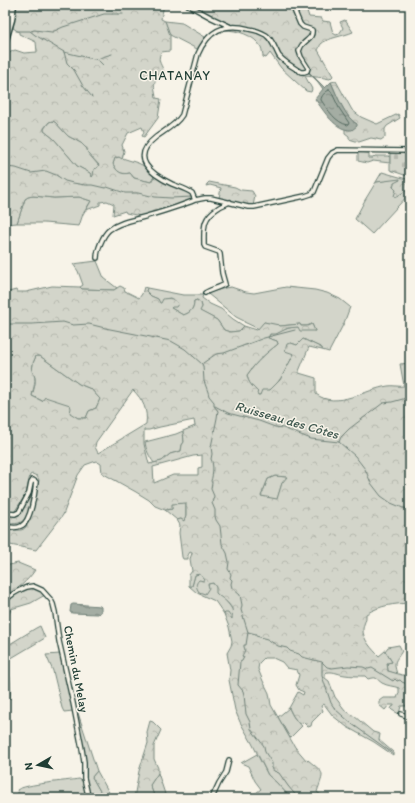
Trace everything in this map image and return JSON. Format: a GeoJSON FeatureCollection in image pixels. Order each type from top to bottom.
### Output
{"type":"FeatureCollection","features":[{"type":"Feature","properties":{"kind":"main road"},"geometry":{"type":"LineString","coordinates":[[5,40],[11,20],[12,5]]}},
{"type":"Feature","properties":{"kind":"street"},"geometry":{"type":"LineString","coordinates":[[188,5],[230,27]]}},
{"type":"Feature","properties":{"kind":"street"},"geometry":{"type":"LineString","coordinates":[[195,200],[192,193],[156,174],[143,159],[144,150],[147,145],[175,123],[182,115],[194,64],[204,42],[213,33],[226,27],[242,27],[267,35],[271,39],[278,54],[285,61],[301,72],[307,71],[308,68],[301,58],[299,51],[313,32],[300,24],[292,5]]}},
{"type":"Feature","properties":{"kind":"street"},"geometry":{"type":"LineString","coordinates":[[96,258],[97,252],[108,231],[128,221],[205,198],[254,207],[311,194],[316,188],[328,158],[332,153],[338,150],[410,151]]}},
{"type":"Feature","properties":{"kind":"street"},"geometry":{"type":"LineString","coordinates":[[205,293],[225,284],[223,281],[219,252],[205,247],[204,245],[204,225],[206,219],[213,211],[230,202]]}},
{"type":"Feature","properties":{"kind":"street"},"geometry":{"type":"LineString","coordinates":[[5,513],[15,514],[19,512],[29,493],[30,483],[34,480],[36,482],[31,512],[24,524],[20,527],[5,526]]}},
{"type":"Feature","properties":{"kind":"street","name":"Chemin du Melay"},"geometry":{"type":"LineString","coordinates":[[6,600],[20,590],[33,586],[42,590],[53,604],[60,646],[82,749],[84,778],[88,798]]}},
{"type":"Feature","properties":{"kind":"street"},"geometry":{"type":"LineString","coordinates":[[5,629],[6,600]]}},
{"type":"Feature","properties":{"kind":"street"},"geometry":{"type":"LineString","coordinates":[[401,714],[410,717]]}},
{"type":"Feature","properties":{"kind":"street"},"geometry":{"type":"LineString","coordinates":[[212,798],[226,772],[229,760]]}},
{"type":"Feature","properties":{"kind":"green space"},"geometry":{"type":"Polygon","coordinates":[[[15,5],[164,5],[161,19],[165,21],[170,35],[170,51],[161,52],[159,61],[164,74],[158,75],[154,84],[156,98],[161,99],[158,118],[144,137],[142,136],[144,132],[142,127],[128,133],[122,145],[124,151],[122,159],[119,157],[115,158],[113,164],[120,172],[124,174],[130,173],[134,178],[151,182],[155,175],[190,193],[193,199],[189,202],[141,216],[126,213],[125,211],[113,215],[114,204],[107,201],[100,202],[100,205],[86,210],[91,201],[79,197],[54,198],[33,196],[25,199],[17,223],[6,224],[5,227],[5,55],[15,50],[24,53],[37,52],[36,42],[19,34],[19,32],[13,28],[15,5]],[[49,122],[44,128],[44,131],[54,139],[77,166],[90,173],[92,177],[94,169],[99,165],[81,143],[68,136],[55,122],[49,122]]]}},
{"type":"Feature","properties":{"kind":"green space"},"geometry":{"type":"Polygon","coordinates":[[[190,5],[298,5],[301,8],[301,5],[305,5],[309,17],[321,18],[323,21],[330,22],[333,33],[336,35],[339,34],[343,28],[340,22],[345,20],[353,32],[327,40],[321,45],[318,50],[333,76],[330,79],[305,76],[312,89],[311,92],[306,91],[281,68],[270,53],[266,58],[263,57],[261,47],[250,36],[240,32],[224,30],[223,29],[231,27],[231,24],[219,20],[190,5]]]}},
{"type":"Feature","properties":{"kind":"green space"},"geometry":{"type":"Polygon","coordinates":[[[165,21],[182,23],[205,37],[197,49],[170,35],[165,21]]]}},
{"type":"Feature","properties":{"kind":"green space"},"geometry":{"type":"Polygon","coordinates":[[[336,81],[352,110],[361,117],[377,124],[398,114],[400,118],[387,126],[385,129],[385,137],[381,140],[371,138],[359,142],[349,139],[349,136],[345,133],[345,129],[350,130],[357,124],[345,112],[331,82],[336,81]]]}},
{"type":"Feature","properties":{"kind":"green space"},"geometry":{"type":"Polygon","coordinates":[[[49,122],[55,122],[68,136],[81,143],[87,149],[88,153],[99,166],[92,177],[90,173],[77,166],[54,139],[44,131],[49,122]]]}},
{"type":"Feature","properties":{"kind":"green space"},"geometry":{"type":"Polygon","coordinates":[[[358,152],[369,153],[369,158],[373,158],[375,156],[390,156],[390,163],[373,161],[367,163],[358,161],[358,152]]]}},
{"type":"Feature","properties":{"kind":"green space"},"geometry":{"type":"Polygon","coordinates":[[[390,153],[409,153],[410,177],[390,170],[390,153]]]}},
{"type":"Feature","properties":{"kind":"green space"},"geometry":{"type":"Polygon","coordinates":[[[119,157],[146,167],[155,175],[151,182],[134,178],[130,173],[124,174],[118,171],[113,164],[115,158],[119,157]]]}},
{"type":"Feature","properties":{"kind":"green space"},"geometry":{"type":"Polygon","coordinates":[[[382,172],[410,180],[410,188],[396,197],[394,196],[396,190],[393,187],[394,183],[400,179],[376,182],[382,172]]]}},
{"type":"Feature","properties":{"kind":"green space"},"geometry":{"type":"Polygon","coordinates":[[[400,178],[400,180],[394,184],[393,187],[396,190],[396,197],[410,188],[410,193],[372,234],[355,219],[376,182],[400,178]]]}},
{"type":"Feature","properties":{"kind":"green space"},"geometry":{"type":"Polygon","coordinates":[[[209,182],[235,187],[241,190],[252,191],[255,196],[253,206],[219,198],[221,188],[210,185],[206,186],[209,182]]]}},
{"type":"Feature","properties":{"kind":"green space"},"geometry":{"type":"Polygon","coordinates":[[[33,196],[54,198],[79,197],[91,201],[83,214],[79,226],[44,223],[17,223],[25,199],[33,196]]]}},
{"type":"Feature","properties":{"kind":"green space"},"geometry":{"type":"Polygon","coordinates":[[[97,261],[104,278],[117,288],[114,290],[82,289],[80,287],[83,285],[78,271],[73,264],[97,261]]]}},
{"type":"Feature","properties":{"kind":"green space"},"geometry":{"type":"Polygon","coordinates":[[[52,286],[114,290],[120,286],[124,288],[125,291],[139,298],[144,287],[147,288],[146,291],[151,296],[158,299],[160,303],[163,299],[175,301],[178,304],[176,307],[171,308],[183,315],[190,312],[193,308],[194,301],[197,300],[201,303],[202,307],[200,311],[217,320],[224,330],[230,332],[239,331],[244,326],[257,330],[264,322],[280,326],[300,324],[301,326],[307,326],[312,324],[315,331],[300,331],[298,327],[288,328],[276,334],[270,334],[268,338],[277,341],[278,344],[261,358],[247,375],[250,383],[258,392],[258,395],[260,395],[262,390],[270,390],[280,380],[294,354],[285,351],[287,344],[291,343],[297,345],[303,339],[322,348],[322,350],[309,347],[299,373],[316,378],[316,394],[324,398],[333,400],[342,399],[388,386],[404,386],[400,364],[410,363],[410,603],[387,606],[366,614],[363,633],[368,644],[379,656],[385,651],[392,662],[387,663],[388,671],[402,675],[410,675],[410,706],[401,706],[399,714],[391,709],[394,705],[389,705],[385,710],[379,705],[379,701],[383,698],[397,698],[399,688],[384,684],[376,678],[368,679],[365,676],[342,675],[332,672],[325,673],[325,678],[329,681],[335,697],[345,710],[373,732],[380,734],[379,740],[393,752],[393,755],[374,742],[347,727],[333,716],[324,704],[321,706],[323,711],[312,722],[311,726],[308,727],[303,722],[299,724],[289,708],[298,692],[303,695],[304,692],[299,690],[296,685],[299,675],[297,670],[287,668],[282,662],[273,658],[264,658],[259,663],[258,669],[269,693],[271,705],[295,747],[307,761],[308,760],[321,771],[322,777],[317,792],[325,798],[291,798],[268,775],[235,710],[229,680],[230,670],[227,653],[232,641],[224,614],[228,613],[232,619],[232,609],[227,602],[216,593],[216,587],[213,583],[208,584],[209,588],[205,594],[199,592],[196,584],[199,580],[205,580],[200,574],[195,575],[192,586],[189,586],[189,575],[192,571],[190,559],[192,553],[190,552],[188,555],[188,559],[183,559],[179,533],[180,525],[177,520],[181,519],[184,521],[186,515],[186,503],[172,504],[172,509],[165,510],[155,506],[149,500],[102,473],[101,464],[96,461],[85,465],[78,475],[63,515],[36,550],[5,544],[5,527],[21,530],[25,528],[28,523],[39,480],[37,476],[32,474],[30,475],[26,494],[15,511],[13,513],[5,511],[5,293],[16,290],[17,292],[26,292],[52,286]],[[36,356],[32,371],[35,377],[35,384],[32,396],[42,401],[45,397],[70,405],[70,413],[78,418],[86,418],[89,411],[96,408],[100,399],[91,389],[79,384],[40,356],[36,356]],[[133,390],[96,442],[95,447],[98,453],[146,424],[144,406],[140,398],[133,390]],[[194,420],[144,430],[144,444],[149,464],[162,461],[170,454],[181,451],[184,442],[183,431],[195,426],[194,420]],[[202,455],[193,456],[153,467],[154,483],[173,475],[198,475],[198,468],[202,467],[202,455]],[[275,476],[268,479],[261,496],[277,499],[282,483],[287,477],[275,476]]]}},
{"type":"Feature","properties":{"kind":"green space"},"geometry":{"type":"Polygon","coordinates":[[[231,287],[254,293],[286,287],[315,290],[327,293],[340,299],[350,307],[344,323],[329,352],[322,350],[322,348],[303,339],[297,345],[291,343],[294,353],[282,377],[270,390],[257,395],[256,393],[258,392],[248,380],[247,375],[261,358],[278,344],[277,341],[268,338],[270,334],[295,327],[303,327],[315,331],[312,324],[307,326],[301,326],[300,324],[280,326],[264,322],[259,329],[244,322],[208,294],[231,287]]]}},
{"type":"Feature","properties":{"kind":"green space"},"geometry":{"type":"Polygon","coordinates":[[[147,288],[183,295],[203,295],[202,298],[221,309],[244,326],[239,331],[230,332],[224,330],[217,320],[199,311],[202,307],[201,303],[197,300],[194,301],[193,308],[190,312],[183,315],[171,308],[175,301],[170,298],[164,299],[161,304],[159,303],[158,299],[151,296],[146,291],[147,288]]]}},
{"type":"Feature","properties":{"kind":"green space"},"geometry":{"type":"Polygon","coordinates":[[[36,356],[40,356],[79,384],[91,389],[100,399],[96,408],[89,411],[86,418],[78,418],[32,396],[35,377],[32,371],[36,356]]]}},
{"type":"Feature","properties":{"kind":"green space"},"geometry":{"type":"Polygon","coordinates":[[[183,431],[184,442],[181,451],[170,454],[162,461],[154,463],[148,453],[145,442],[183,431]]]}},
{"type":"Feature","properties":{"kind":"green space"},"geometry":{"type":"Polygon","coordinates":[[[275,476],[288,477],[282,483],[277,500],[261,496],[268,479],[275,476]]]}},
{"type":"Feature","properties":{"kind":"green space"},"geometry":{"type":"Polygon","coordinates":[[[30,497],[29,508],[22,522],[5,524],[5,514],[14,516],[19,515],[30,497]]]}},
{"type":"Feature","properties":{"kind":"green space"},"geometry":{"type":"Polygon","coordinates":[[[186,502],[186,515],[184,521],[181,519],[177,520],[165,510],[172,509],[171,504],[186,502]]]}},
{"type":"Feature","properties":{"kind":"green space"},"geometry":{"type":"Polygon","coordinates":[[[18,563],[35,570],[25,582],[5,598],[5,566],[18,563]]]}},
{"type":"Feature","properties":{"kind":"green space"},"geometry":{"type":"Polygon","coordinates":[[[200,573],[205,579],[204,581],[208,584],[213,583],[219,596],[223,597],[233,610],[233,620],[225,613],[224,614],[215,601],[197,593],[189,586],[192,586],[195,575],[200,573]]]}},
{"type":"Feature","properties":{"kind":"green space"},"geometry":{"type":"Polygon","coordinates":[[[29,588],[34,588],[45,595],[31,603],[11,609],[9,614],[7,614],[8,600],[18,592],[29,588]]]}},
{"type":"Feature","properties":{"kind":"green space"},"geometry":{"type":"Polygon","coordinates":[[[40,626],[45,638],[8,660],[5,665],[5,647],[40,626]]]}},
{"type":"Feature","properties":{"kind":"green space"},"geometry":{"type":"Polygon","coordinates":[[[399,645],[402,651],[395,662],[397,674],[388,671],[387,663],[392,662],[385,651],[388,647],[399,645]]]}},
{"type":"Feature","properties":{"kind":"green space"},"geometry":{"type":"Polygon","coordinates":[[[60,654],[73,711],[64,712],[62,708],[53,671],[46,655],[60,654]]]}},
{"type":"Feature","properties":{"kind":"green space"},"geometry":{"type":"Polygon","coordinates":[[[5,665],[10,677],[10,699],[6,692],[8,689],[5,681],[5,665]]]}},
{"type":"Feature","properties":{"kind":"green space"},"geometry":{"type":"Polygon","coordinates":[[[289,708],[294,718],[302,726],[290,738],[278,717],[289,708]]]}},
{"type":"Feature","properties":{"kind":"green space"},"geometry":{"type":"Polygon","coordinates":[[[78,713],[97,771],[92,777],[104,798],[89,798],[76,714],[78,713]]]}},
{"type":"Feature","properties":{"kind":"green space"},"geometry":{"type":"Polygon","coordinates":[[[150,721],[161,730],[154,746],[154,759],[158,768],[158,773],[150,785],[155,798],[134,798],[139,771],[148,743],[147,732],[150,721]]]}},
{"type":"Feature","properties":{"kind":"green space"},"geometry":{"type":"Polygon","coordinates":[[[257,754],[268,775],[291,798],[251,797],[261,789],[255,781],[248,766],[241,763],[257,754]]]}},
{"type":"Feature","properties":{"kind":"green space"},"geometry":{"type":"Polygon","coordinates":[[[97,771],[112,798],[104,798],[92,777],[97,771]]]}},
{"type":"Feature","properties":{"kind":"green space"},"geometry":{"type":"Polygon","coordinates":[[[158,773],[165,794],[168,798],[155,798],[150,785],[158,773]]]}},
{"type":"Feature","properties":{"kind":"green space"},"geometry":{"type":"Polygon","coordinates":[[[79,779],[83,781],[86,791],[86,798],[20,798],[17,790],[37,784],[79,779]]]}},
{"type":"Feature","properties":{"kind":"water"},"geometry":{"type":"Polygon","coordinates":[[[309,72],[325,88],[331,82],[345,112],[357,124],[357,126],[352,130],[346,129],[335,124],[330,119],[315,99],[323,89],[309,72]]]}},
{"type":"Feature","properties":{"kind":"water"},"geometry":{"type":"Polygon","coordinates":[[[71,605],[100,606],[101,611],[97,614],[72,613],[70,612],[71,605]]]}},
{"type":"Feature","properties":{"kind":"waterway"},"geometry":{"type":"LineString","coordinates":[[31,31],[52,32],[104,14],[123,14]]}},
{"type":"Feature","properties":{"kind":"waterway"},"geometry":{"type":"LineString","coordinates":[[16,31],[30,31],[64,52],[67,63],[74,70],[83,86],[92,97]]}},
{"type":"Feature","properties":{"kind":"waterway"},"geometry":{"type":"LineString","coordinates":[[64,52],[98,60],[104,66]]}},
{"type":"Feature","properties":{"kind":"waterway"},"geometry":{"type":"LineString","coordinates":[[98,59],[112,54]]}},
{"type":"Feature","properties":{"kind":"waterway"},"geometry":{"type":"LineString","coordinates":[[5,167],[16,168],[31,173],[46,171],[65,181],[105,188],[107,187],[125,193],[138,193],[155,197],[171,198],[192,197]]}},
{"type":"Feature","properties":{"kind":"waterway"},"geometry":{"type":"LineString","coordinates":[[5,324],[63,322],[73,325],[89,324],[171,341],[185,349],[202,364],[204,381],[209,396],[214,402],[214,406],[218,411],[211,447],[211,459],[213,464],[211,489],[214,496],[212,503],[215,510],[216,520],[220,526],[222,544],[227,553],[229,562],[228,569],[231,574],[230,578],[232,580],[232,588],[240,595],[242,605],[241,610],[248,632],[246,645],[244,645],[245,650],[242,656],[244,657],[240,662],[238,685],[243,691],[246,714],[250,722],[251,729],[264,746],[265,752],[272,763],[272,768],[274,771],[279,773],[298,798]]}},
{"type":"Feature","properties":{"kind":"waterway"},"geometry":{"type":"LineString","coordinates":[[203,363],[216,354],[224,353],[264,338],[295,330]]}},
{"type":"Feature","properties":{"kind":"waterway"},"geometry":{"type":"LineString","coordinates":[[339,442],[341,437],[349,429],[383,403],[410,397]]}},
{"type":"Feature","properties":{"kind":"waterway","name":"Ruisseau des Côtes"},"geometry":{"type":"LineString","coordinates":[[215,406],[228,413],[283,428],[311,439],[339,442],[355,456],[365,469],[371,483],[381,496],[391,503],[410,509]]}},
{"type":"Feature","properties":{"kind":"waterway"},"geometry":{"type":"LineString","coordinates":[[248,632],[267,639],[278,646],[287,648],[302,657],[322,662],[327,667],[332,668],[348,666],[363,667],[368,669],[372,668],[393,681],[395,679],[407,684],[410,683]]}},
{"type":"Feature","properties":{"kind":"waterway"},"geometry":{"type":"LineString","coordinates":[[322,663],[322,676],[331,703],[335,709],[352,724],[391,752]]}},
{"type":"Feature","properties":{"kind":"railway"},"geometry":{"type":"LineString","coordinates":[[5,18],[7,5]]}},
{"type":"Feature","properties":{"kind":"district","name":"CHATANAY"},"geometry":{"type":"Point","coordinates":[175,75]}}]}
